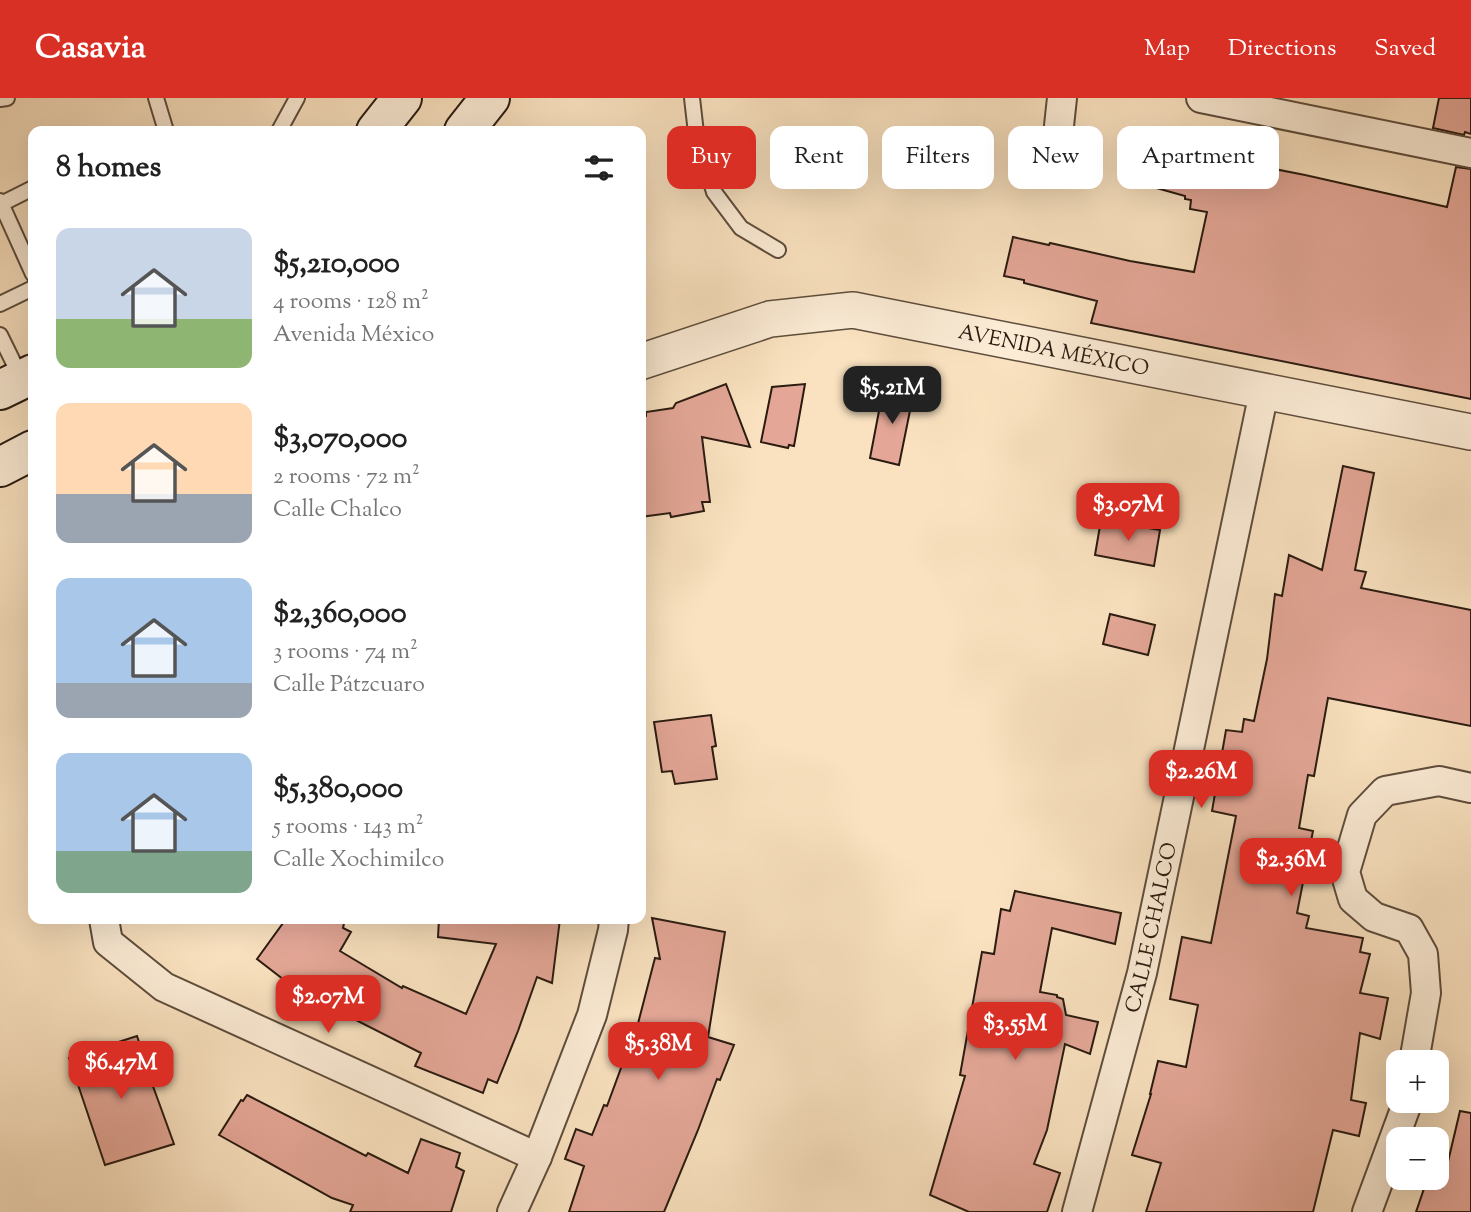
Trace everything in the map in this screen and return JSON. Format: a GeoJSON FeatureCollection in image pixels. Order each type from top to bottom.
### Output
{"type":"FeatureCollection","features":[{"type":"Feature","properties":{"kind":"main road"},"geometry":{"type":"LineString","coordinates":[[380,126],[402,98]]}},
{"type":"Feature","properties":{"kind":"main road"},"geometry":{"type":"LineString","coordinates":[[0,467],[28,453]]}},
{"type":"Feature","properties":{"kind":"street"},"geometry":{"type":"LineString","coordinates":[[1059,126],[1062,98]]}},
{"type":"Feature","properties":{"kind":"street"},"geometry":{"type":"LineString","coordinates":[[1201,98],[1471,153]]}},
{"type":"Feature","properties":{"kind":"street","name":"AVENIDA MÉXICO"},"geometry":{"type":"LineString","coordinates":[[646,360],[770,319],[853,310],[1471,432]]}},
{"type":"Feature","properties":{"kind":"street","name":"CALLE CHALCO"},"geometry":{"type":"LineString","coordinates":[[1077,1212],[1142,973],[1264,392]]}},
{"type":"Feature","properties":{"kind":"street"},"geometry":{"type":"LineString","coordinates":[[1416,1050],[1426,993],[1423,954],[1409,929],[1374,917],[1353,899],[1345,872],[1362,815],[1385,791],[1438,781],[1471,788]]}},
{"type":"Feature","properties":{"kind":"street"},"geometry":{"type":"LineString","coordinates":[[105,924],[108,942],[164,986],[537,1157]]}},
{"type":"Feature","properties":{"kind":"street"},"geometry":{"type":"LineString","coordinates":[[512,1212],[537,1157],[592,1016],[614,924]]}},
{"type":"Feature","properties":{"kind":"street"},"geometry":{"type":"LineString","coordinates":[[1367,1212],[1404,1113]]}},
{"type":"Feature","properties":{"kind":"lane"},"geometry":{"type":"LineString","coordinates":[[0,99],[7,98]]}},
{"type":"Feature","properties":{"kind":"lane"},"geometry":{"type":"LineString","coordinates":[[156,98],[160,126]]}},
{"type":"Feature","properties":{"kind":"lane"},"geometry":{"type":"LineString","coordinates":[[282,126],[297,98]]}},
{"type":"Feature","properties":{"kind":"lane"},"geometry":{"type":"LineString","coordinates":[[692,98],[696,133],[714,192],[741,228],[778,250]]}},
{"type":"Feature","properties":{"kind":"lane"},"geometry":{"type":"LineString","coordinates":[[28,190],[0,202],[28,263]]}},
{"type":"Feature","properties":{"kind":"lane"},"geometry":{"type":"LineString","coordinates":[[0,304],[28,290]]}},
{"type":"Feature","properties":{"kind":"lane"},"geometry":{"type":"LineString","coordinates":[[0,335],[18,381]]}},
{"type":"Feature","properties":{"kind":"building"},"geometry":{"type":"Polygon","coordinates":[[[1439,98],[1471,98],[1471,134],[1433,128],[1439,98]]]}},
{"type":"Feature","properties":{"kind":"building"},"geometry":{"type":"Polygon","coordinates":[[[1456,167],[1471,169],[1471,399],[1091,323],[1097,301],[1004,276],[1013,237],[1194,272],[1207,212],[1190,209],[1191,200],[1185,199],[1185,196],[1160,189],[1279,189],[1279,170],[1447,207],[1456,167]]]}},
{"type":"Feature","properties":{"kind":"building"},"geometry":{"type":"Polygon","coordinates":[[[726,384],[750,447],[702,437],[710,502],[702,502],[704,511],[671,517],[670,513],[646,516],[646,412],[673,408],[676,403],[726,384]]]}},
{"type":"Feature","properties":{"kind":"building"},"geometry":{"type":"Polygon","coordinates":[[[805,384],[794,446],[789,445],[788,448],[761,442],[772,387],[805,384]]]}},
{"type":"Feature","properties":{"kind":"building"},"geometry":{"type":"Polygon","coordinates":[[[883,390],[914,391],[899,465],[870,458],[883,390]]]}},
{"type":"Feature","properties":{"kind":"building"},"geometry":{"type":"Polygon","coordinates":[[[1343,466],[1374,473],[1355,570],[1366,572],[1361,588],[1471,610],[1471,726],[1328,698],[1314,776],[1308,775],[1299,828],[1313,831],[1297,913],[1309,916],[1306,928],[1363,938],[1360,952],[1370,954],[1360,993],[1388,998],[1380,1039],[1360,1033],[1351,1100],[1366,1103],[1359,1136],[1333,1130],[1313,1212],[1146,1212],[1161,1163],[1132,1155],[1158,1061],[1186,1067],[1198,1005],[1170,999],[1182,937],[1211,943],[1236,816],[1212,811],[1226,730],[1242,732],[1244,719],[1254,721],[1267,659],[1275,594],[1282,596],[1289,555],[1322,570],[1343,466]]]}},
{"type":"Feature","properties":{"kind":"building"},"geometry":{"type":"Polygon","coordinates":[[[1101,520],[1160,530],[1154,566],[1095,555],[1101,520]]]}},
{"type":"Feature","properties":{"kind":"building"},"geometry":{"type":"Polygon","coordinates":[[[1110,614],[1155,625],[1148,655],[1103,644],[1110,614]]]}},
{"type":"Feature","properties":{"kind":"building"},"geometry":{"type":"Polygon","coordinates":[[[711,715],[717,779],[675,784],[672,771],[662,772],[654,722],[711,715]]]}},
{"type":"Feature","properties":{"kind":"building"},"geometry":{"type":"Polygon","coordinates":[[[1015,891],[1121,913],[1115,944],[1052,928],[1040,992],[1063,999],[1066,1015],[1098,1022],[1090,1054],[1065,1044],[1047,1130],[1034,1164],[1060,1173],[1047,1212],[969,1212],[930,1195],[965,1076],[960,1075],[982,952],[994,954],[1001,909],[1010,911],[1015,891]]]}},
{"type":"Feature","properties":{"kind":"building"},"geometry":{"type":"Polygon","coordinates":[[[652,918],[725,932],[708,1037],[734,1045],[720,1080],[717,1079],[664,1212],[569,1212],[584,1166],[565,1159],[576,1129],[592,1135],[604,1105],[607,1106],[624,1060],[628,1062],[655,958],[660,959],[652,918]]]}},
{"type":"Feature","properties":{"kind":"building"},"geometry":{"type":"Polygon","coordinates":[[[282,924],[344,924],[343,928],[351,932],[340,951],[402,988],[403,986],[466,1014],[496,944],[438,937],[439,924],[559,924],[552,983],[537,977],[497,1083],[488,1079],[483,1093],[415,1066],[421,1053],[346,1015],[345,1017],[289,981],[288,983],[257,959],[282,924]]]}},
{"type":"Feature","properties":{"kind":"building"},"geometry":{"type":"Polygon","coordinates":[[[137,1036],[174,1144],[105,1165],[69,1058],[137,1036]]]}},
{"type":"Feature","properties":{"kind":"building"},"geometry":{"type":"Polygon","coordinates":[[[247,1095],[366,1156],[368,1153],[408,1173],[421,1139],[460,1153],[456,1167],[464,1171],[451,1212],[350,1212],[353,1205],[332,1198],[219,1135],[247,1095]]]}},
{"type":"Feature","properties":{"kind":"building"},"geometry":{"type":"Polygon","coordinates":[[[1460,1111],[1471,1113],[1471,1212],[1416,1212],[1424,1190],[1449,1190],[1449,1157],[1460,1111]]]}}]}
